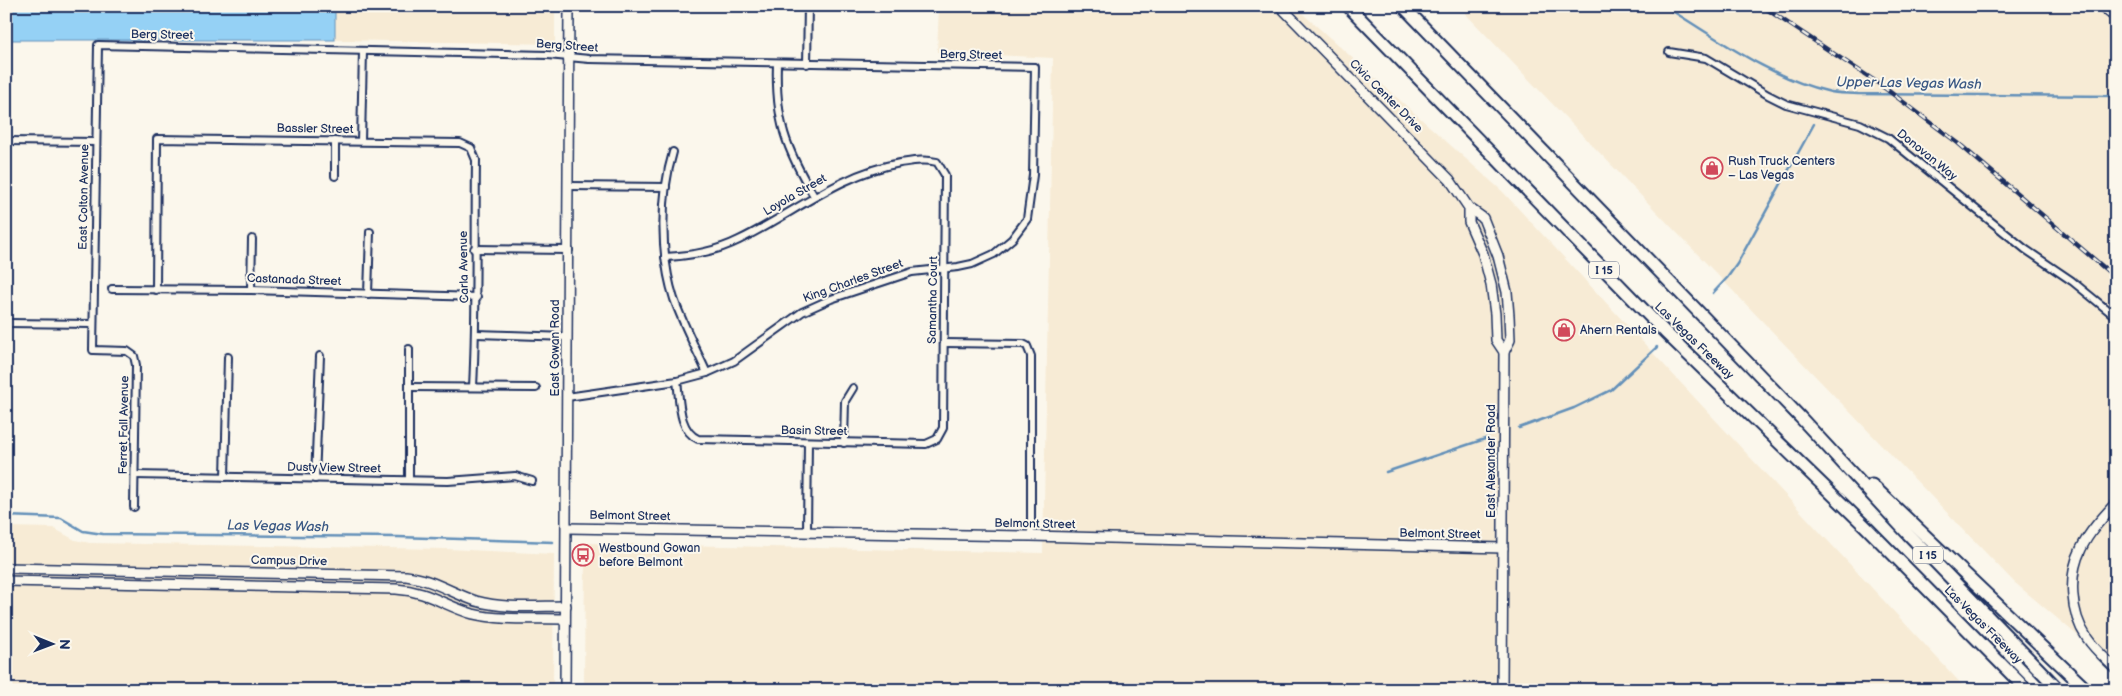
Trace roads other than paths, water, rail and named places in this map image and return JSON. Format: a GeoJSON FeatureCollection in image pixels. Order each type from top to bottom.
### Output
{"type":"FeatureCollection","features":[{"type":"Feature","properties":{"kind":"highway","name":"Las Vegas Freeway"},"geometry":{"type":"LineString","coordinates":[[1348,6],[1665,332],[1866,527],[2027,690]]}},
{"type":"Feature","properties":{"kind":"highway","name":"Las Vegas Freeway"},"geometry":{"type":"LineString","coordinates":[[1403,6],[1800,417],[1908,534],[2058,690]]}},
{"type":"Feature","properties":{"kind":"highway"},"geometry":{"type":"LineString","coordinates":[[1800,417],[2087,690]]}},
{"type":"Feature","properties":{"kind":"highway"},"geometry":{"type":"LineString","coordinates":[[1984,646],[2017,690]]}},
{"type":"Feature","properties":{"kind":"street","name":"East Gowan Road"},"geometry":{"type":"LineString","coordinates":[[565,690],[569,6]]}},
{"type":"Feature","properties":{"kind":"street"},"geometry":{"type":"LineString","coordinates":[[807,64],[808,6]]}},
{"type":"Feature","properties":{"kind":"street","name":"Civic Center Drive"},"geometry":{"type":"LineString","coordinates":[[1280,6],[1450,180],[1470,208]]}},
{"type":"Feature","properties":{"kind":"street"},"geometry":{"type":"LineString","coordinates":[[2100,6],[2116,19]]}},
{"type":"Feature","properties":{"kind":"street","name":"Berg Street"},"geometry":{"type":"LineString","coordinates":[[98,45],[548,55],[589,59],[777,64],[1035,66]]}},
{"type":"Feature","properties":{"kind":"street","name":"East Colton Avenue"},"geometry":{"type":"LineString","coordinates":[[93,350],[98,45]]}},
{"type":"Feature","properties":{"kind":"street"},"geometry":{"type":"LineString","coordinates":[[361,141],[363,51]]}},
{"type":"Feature","properties":{"kind":"street","name":"Donovan Way"},"geometry":{"type":"LineString","coordinates":[[1669,52],[1706,58],[1768,96],[1786,104],[1860,124],[1888,138],[2025,249],[2072,281],[2116,317]]}},
{"type":"Feature","properties":{"kind":"street"},"geometry":{"type":"LineString","coordinates":[[777,64],[776,85],[781,126],[794,162],[814,196]]}},
{"type":"Feature","properties":{"kind":"street","name":"King Charles Street"},"geometry":{"type":"LineString","coordinates":[[567,397],[677,381],[707,373],[734,361],[762,342],[787,320],[816,305],[912,272],[972,264],[994,254],[1012,239],[1027,219],[1033,175],[1035,66]]}},
{"type":"Feature","properties":{"kind":"street","name":"Bassler Street"},"geometry":{"type":"LineString","coordinates":[[156,290],[157,139],[460,143],[471,148]]}},
{"type":"Feature","properties":{"kind":"street"},"geometry":{"type":"LineString","coordinates":[[6,140],[96,142]]}},
{"type":"Feature","properties":{"kind":"street"},"geometry":{"type":"LineString","coordinates":[[335,141],[335,176]]}},
{"type":"Feature","properties":{"kind":"street","name":"Carla Avenue"},"geometry":{"type":"LineString","coordinates":[[471,148],[476,160],[474,248],[477,297],[473,387]]}},
{"type":"Feature","properties":{"kind":"street"},"geometry":{"type":"LineString","coordinates":[[673,152],[666,176],[666,257],[668,275],[674,300],[707,373]]}},
{"type":"Feature","properties":{"kind":"street","name":"Loyola Street"},"geometry":{"type":"LineString","coordinates":[[666,257],[692,256],[731,244],[814,196],[851,177],[878,167],[924,159],[938,162]]}},
{"type":"Feature","properties":{"kind":"street","name":"Samantha Court"},"geometry":{"type":"LineString","coordinates":[[937,439],[943,428],[945,268],[945,175],[938,162]]}},
{"type":"Feature","properties":{"kind":"street"},"geometry":{"type":"LineString","coordinates":[[569,186],[666,187]]}},
{"type":"Feature","properties":{"kind":"street","name":"East Alexander Road"},"geometry":{"type":"LineString","coordinates":[[1470,208],[1469,222],[1483,254],[1491,284],[1496,340],[1504,352]]}},
{"type":"Feature","properties":{"kind":"street","name":"East Alexander Road"},"geometry":{"type":"LineString","coordinates":[[1470,208],[1482,218],[1502,271],[1508,300],[1510,340],[1504,352],[1502,690]]}},
{"type":"Feature","properties":{"kind":"street"},"geometry":{"type":"LineString","coordinates":[[368,294],[370,232]]}},
{"type":"Feature","properties":{"kind":"street"},"geometry":{"type":"LineString","coordinates":[[251,290],[252,239]]}},
{"type":"Feature","properties":{"kind":"street"},"geometry":{"type":"LineString","coordinates":[[474,248],[568,250]]}},
{"type":"Feature","properties":{"kind":"street","name":"Castanada Street"},"geometry":{"type":"LineString","coordinates":[[112,289],[251,290],[477,297]]}},
{"type":"Feature","properties":{"kind":"street"},"geometry":{"type":"LineString","coordinates":[[6,323],[93,324]]}},
{"type":"Feature","properties":{"kind":"street"},"geometry":{"type":"LineString","coordinates":[[476,334],[568,336]]}},
{"type":"Feature","properties":{"kind":"street"},"geometry":{"type":"LineString","coordinates":[[944,343],[1023,344],[1027,346],[1031,356],[1031,536]]}},
{"type":"Feature","properties":{"kind":"street"},"geometry":{"type":"LineString","coordinates":[[409,349],[409,480]]}},
{"type":"Feature","properties":{"kind":"street","name":"Ferret Fall Avenue"},"geometry":{"type":"LineString","coordinates":[[93,350],[127,351],[134,356],[136,365],[134,507]]}},
{"type":"Feature","properties":{"kind":"street"},"geometry":{"type":"LineString","coordinates":[[315,478],[320,356]]}},
{"type":"Feature","properties":{"kind":"street"},"geometry":{"type":"LineString","coordinates":[[225,477],[228,357]]}},
{"type":"Feature","properties":{"kind":"street","name":"Basin Street"},"geometry":{"type":"LineString","coordinates":[[677,381],[684,425],[690,436],[698,439],[926,444],[937,439]]}},
{"type":"Feature","properties":{"kind":"street"},"geometry":{"type":"LineString","coordinates":[[409,386],[536,388]]}},
{"type":"Feature","properties":{"kind":"street"},"geometry":{"type":"LineString","coordinates":[[844,443],[845,400],[853,388]]}},
{"type":"Feature","properties":{"kind":"street"},"geometry":{"type":"LineString","coordinates":[[807,531],[808,442]]}},
{"type":"Feature","properties":{"kind":"street","name":"Dusty View Street"},"geometry":{"type":"LineString","coordinates":[[135,475],[448,481],[516,476],[532,481]]}},
{"type":"Feature","properties":{"kind":"street"},"geometry":{"type":"LineString","coordinates":[[2116,503],[2087,537],[2080,551],[2074,572],[2073,591],[2074,605],[2083,632],[2092,645],[2116,669]]}},
{"type":"Feature","properties":{"kind":"street","name":"Belmont Street"},"geometry":{"type":"LineString","coordinates":[[567,528],[807,531],[1503,548]]}},
{"type":"Feature","properties":{"kind":"street","name":"Campus Drive"},"geometry":{"type":"LineString","coordinates":[[6,568],[406,576],[434,582],[466,597],[486,603],[509,606],[566,606]]}},
{"type":"Feature","properties":{"kind":"street"},"geometry":{"type":"LineString","coordinates":[[140,570],[140,584]]}},
{"type":"Feature","properties":{"kind":"street"},"geometry":{"type":"LineString","coordinates":[[274,586],[275,573]]}},
{"type":"Feature","properties":{"kind":"street","name":"Campus Drive"},"geometry":{"type":"LineString","coordinates":[[6,582],[404,590],[432,596],[475,614],[507,618],[566,618]]}},
{"type":"Feature","properties":{"kind":"water"},"geometry":{"type":"Polygon","coordinates":[[[6,6],[335,6],[335,40],[6,40],[6,6]]]}},
{"type":"Feature","properties":{"kind":"waterway","name":"Upper Las Vegas Wash"},"geometry":{"type":"LineString","coordinates":[[1664,6],[1763,66],[1805,85],[1831,92],[1858,94],[2116,96]]}},
{"type":"Feature","properties":{"kind":"waterway","name":"Las Vegas Wash"},"geometry":{"type":"LineString","coordinates":[[1713,293],[1737,264],[1814,124]]}},
{"type":"Feature","properties":{"kind":"waterway","name":"Las Vegas Wash"},"geometry":{"type":"LineString","coordinates":[[1519,428],[1574,408],[1611,390],[1657,347]]}},
{"type":"Feature","properties":{"kind":"waterway","name":"Las Vegas Wash"},"geometry":{"type":"LineString","coordinates":[[1386,472],[1488,438]]}},
{"type":"Feature","properties":{"kind":"waterway","name":"Las Vegas Wash"},"geometry":{"type":"LineString","coordinates":[[6,516],[61,518],[83,531],[103,534],[398,537],[553,542]]}},
{"type":"Feature","properties":{"kind":"railway"},"geometry":{"type":"LineString","coordinates":[[1762,6],[1878,83],[1958,143],[2116,278]]}},
{"type":"Feature","properties":{"kind":"place","name":"Rush Truck Centers – Las Vegas"},"geometry":{"type":"Point","coordinates":[1712,168]}},
{"type":"Feature","properties":{"kind":"place","name":"Ahern Rentals"},"geometry":{"type":"Point","coordinates":[1564,330]}},
{"type":"Feature","properties":{"kind":"place","name":"Westbound Gowan before Belmont"},"geometry":{"type":"Point","coordinates":[583,555]}}]}
